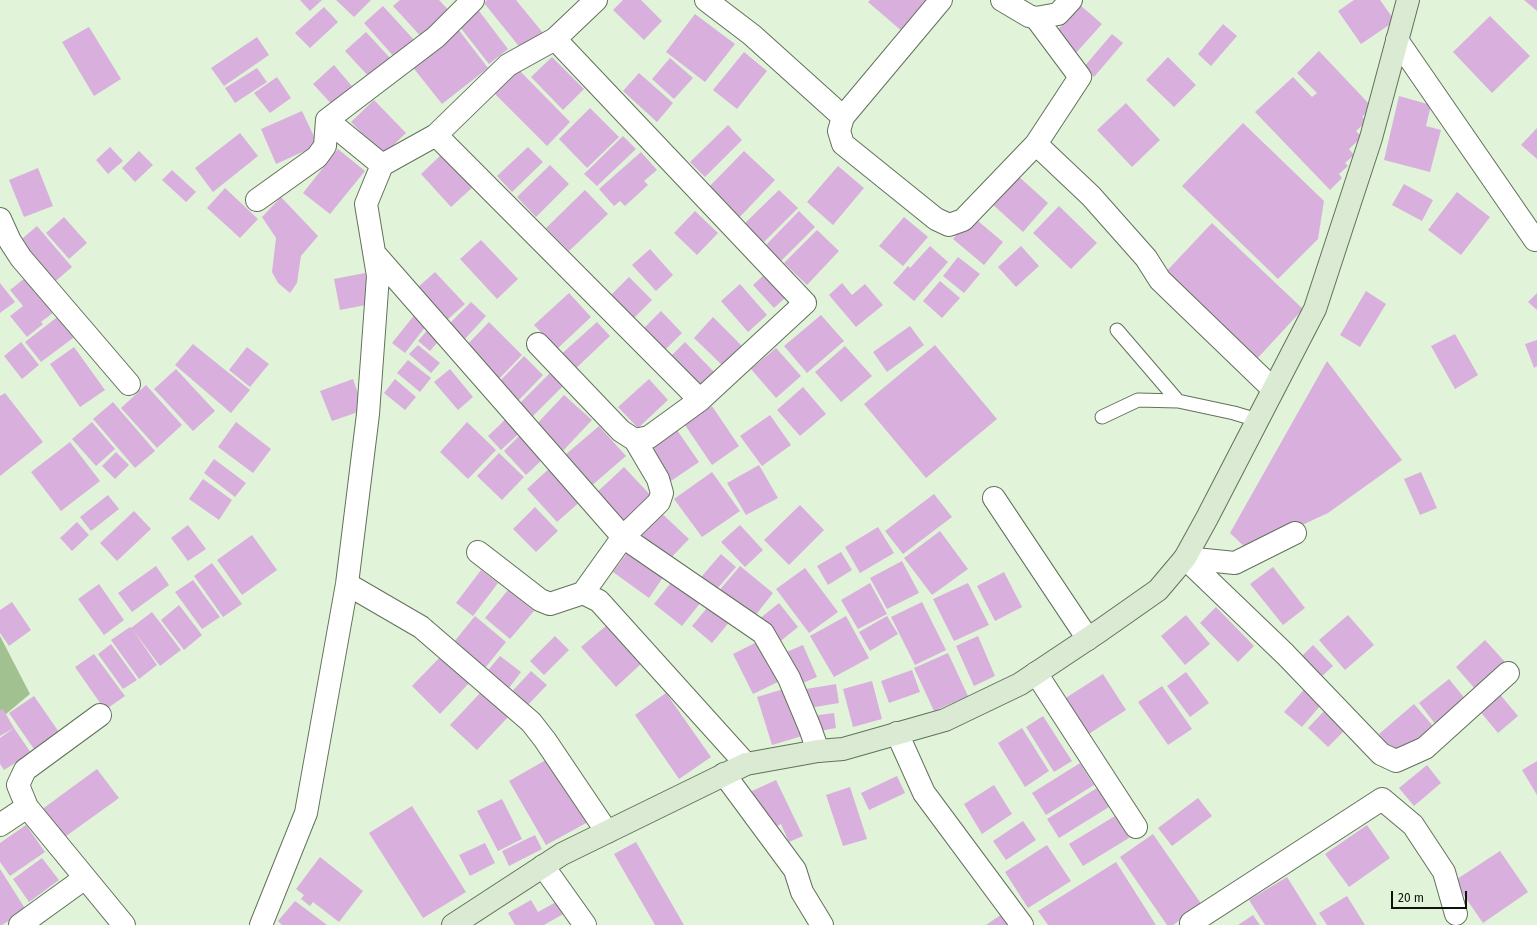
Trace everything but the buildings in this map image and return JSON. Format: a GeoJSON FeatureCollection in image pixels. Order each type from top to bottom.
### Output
{"type":"FeatureCollection","features":[{"type":"Feature","properties":{"kind":"street"},"geometry":{"type":"LineString","coordinates":[[257,200],[317,157],[325,146],[327,120],[436,37],[473,0]]}},
{"type":"Feature","properties":{"kind":"street"},"geometry":{"type":"LineString","coordinates":[[261,925],[306,813],[347,584],[368,414],[378,276],[366,204],[382,165],[436,135],[508,65],[555,38],[596,0]]}},
{"type":"Feature","properties":{"kind":"street"},"geometry":{"type":"LineString","coordinates":[[706,0],[752,35],[843,117]]}},
{"type":"Feature","properties":{"kind":"street"},"geometry":{"type":"LineString","coordinates":[[941,0],[843,117],[839,131],[843,144],[936,219],[950,225],[963,220],[1036,144],[1080,77],[1036,18]]}},
{"type":"Feature","properties":{"kind":"street"},"geometry":{"type":"LineString","coordinates":[[1002,0],[1029,16],[1036,18],[1058,14],[1071,0]]}},
{"type":"Feature","properties":{"kind":"street"},"geometry":{"type":"LineString","coordinates":[[453,925],[562,854],[746,764],[818,751],[843,749],[945,720],[1020,684],[1158,590],[1185,558],[1315,309],[1371,138],[1397,40],[1404,3]]}},
{"type":"Feature","properties":{"kind":"street"},"geometry":{"type":"LineString","coordinates":[[555,38],[805,303],[700,400],[649,437],[635,440]]}},
{"type":"Feature","properties":{"kind":"street"},"geometry":{"type":"LineString","coordinates":[[1397,40],[1536,240]]}},
{"type":"Feature","properties":{"kind":"street"},"geometry":{"type":"LineString","coordinates":[[327,120],[382,165]]}},
{"type":"Feature","properties":{"kind":"street"},"geometry":{"type":"LineString","coordinates":[[436,135],[700,400]]}},
{"type":"Feature","properties":{"kind":"street"},"geometry":{"type":"LineString","coordinates":[[1036,144],[1091,196],[1146,258],[1160,280],[1273,389]]}},
{"type":"Feature","properties":{"kind":"street"},"geometry":{"type":"LineString","coordinates":[[0,219],[10,241],[21,258],[129,384]]}},
{"type":"Feature","properties":{"kind":"street"},"geometry":{"type":"LineString","coordinates":[[374,253],[623,537],[763,633],[789,678],[818,751]]}},
{"type":"Feature","properties":{"kind":"street"},"geometry":{"type":"LineString","coordinates":[[478,552],[540,600],[550,604],[583,593],[623,537],[659,502],[662,493],[658,479],[635,440],[622,431],[538,344]]}},
{"type":"Feature","properties":{"kind":"street"},"geometry":{"type":"LineString","coordinates":[[994,498],[1088,638]]}},
{"type":"Feature","properties":{"kind":"street"},"geometry":{"type":"LineString","coordinates":[[1185,558],[1235,562],[1296,533]]}},
{"type":"Feature","properties":{"kind":"street"},"geometry":{"type":"LineString","coordinates":[[1185,558],[1285,654],[1381,754],[1396,761],[1424,748],[1508,673]]}},
{"type":"Feature","properties":{"kind":"street"},"geometry":{"type":"LineString","coordinates":[[347,584],[421,627],[531,722],[545,740],[607,832]]}},
{"type":"Feature","properties":{"kind":"street"},"geometry":{"type":"LineString","coordinates":[[583,593],[599,601],[746,764]]}},
{"type":"Feature","properties":{"kind":"street"},"geometry":{"type":"LineString","coordinates":[[1036,673],[1136,827]]}},
{"type":"Feature","properties":{"kind":"street"},"geometry":{"type":"LineString","coordinates":[[100,714],[25,770],[18,785],[27,807],[124,925]]}},
{"type":"Feature","properties":{"kind":"street"},"geometry":{"type":"LineString","coordinates":[[897,733],[924,793],[1022,925]]}},
{"type":"Feature","properties":{"kind":"street"},"geometry":{"type":"LineString","coordinates":[[724,774],[795,870],[802,892],[822,925]]}},
{"type":"Feature","properties":{"kind":"street"},"geometry":{"type":"LineString","coordinates":[[1191,924],[1382,799],[1413,826],[1444,872],[1456,914]]}},
{"type":"Feature","properties":{"kind":"street"},"geometry":{"type":"LineString","coordinates":[[0,825],[27,807]]}},
{"type":"Feature","properties":{"kind":"street"},"geometry":{"type":"LineString","coordinates":[[543,866],[585,925]]}},
{"type":"Feature","properties":{"kind":"street"},"geometry":{"type":"LineString","coordinates":[[20,925],[85,878]]}},
{"type":"Feature","properties":{"kind":"lane"},"geometry":{"type":"LineString","coordinates":[[1117,330],[1178,401]]}},
{"type":"Feature","properties":{"kind":"lane"},"geometry":{"type":"LineString","coordinates":[[1102,418],[1138,400],[1178,401],[1257,420]]}},
{"type":"Feature","properties":{"kind":"shaded area"},"geometry":{"type":"Polygon","coordinates":[[[0,636],[30,694],[0,719],[0,636]]]}}]}
